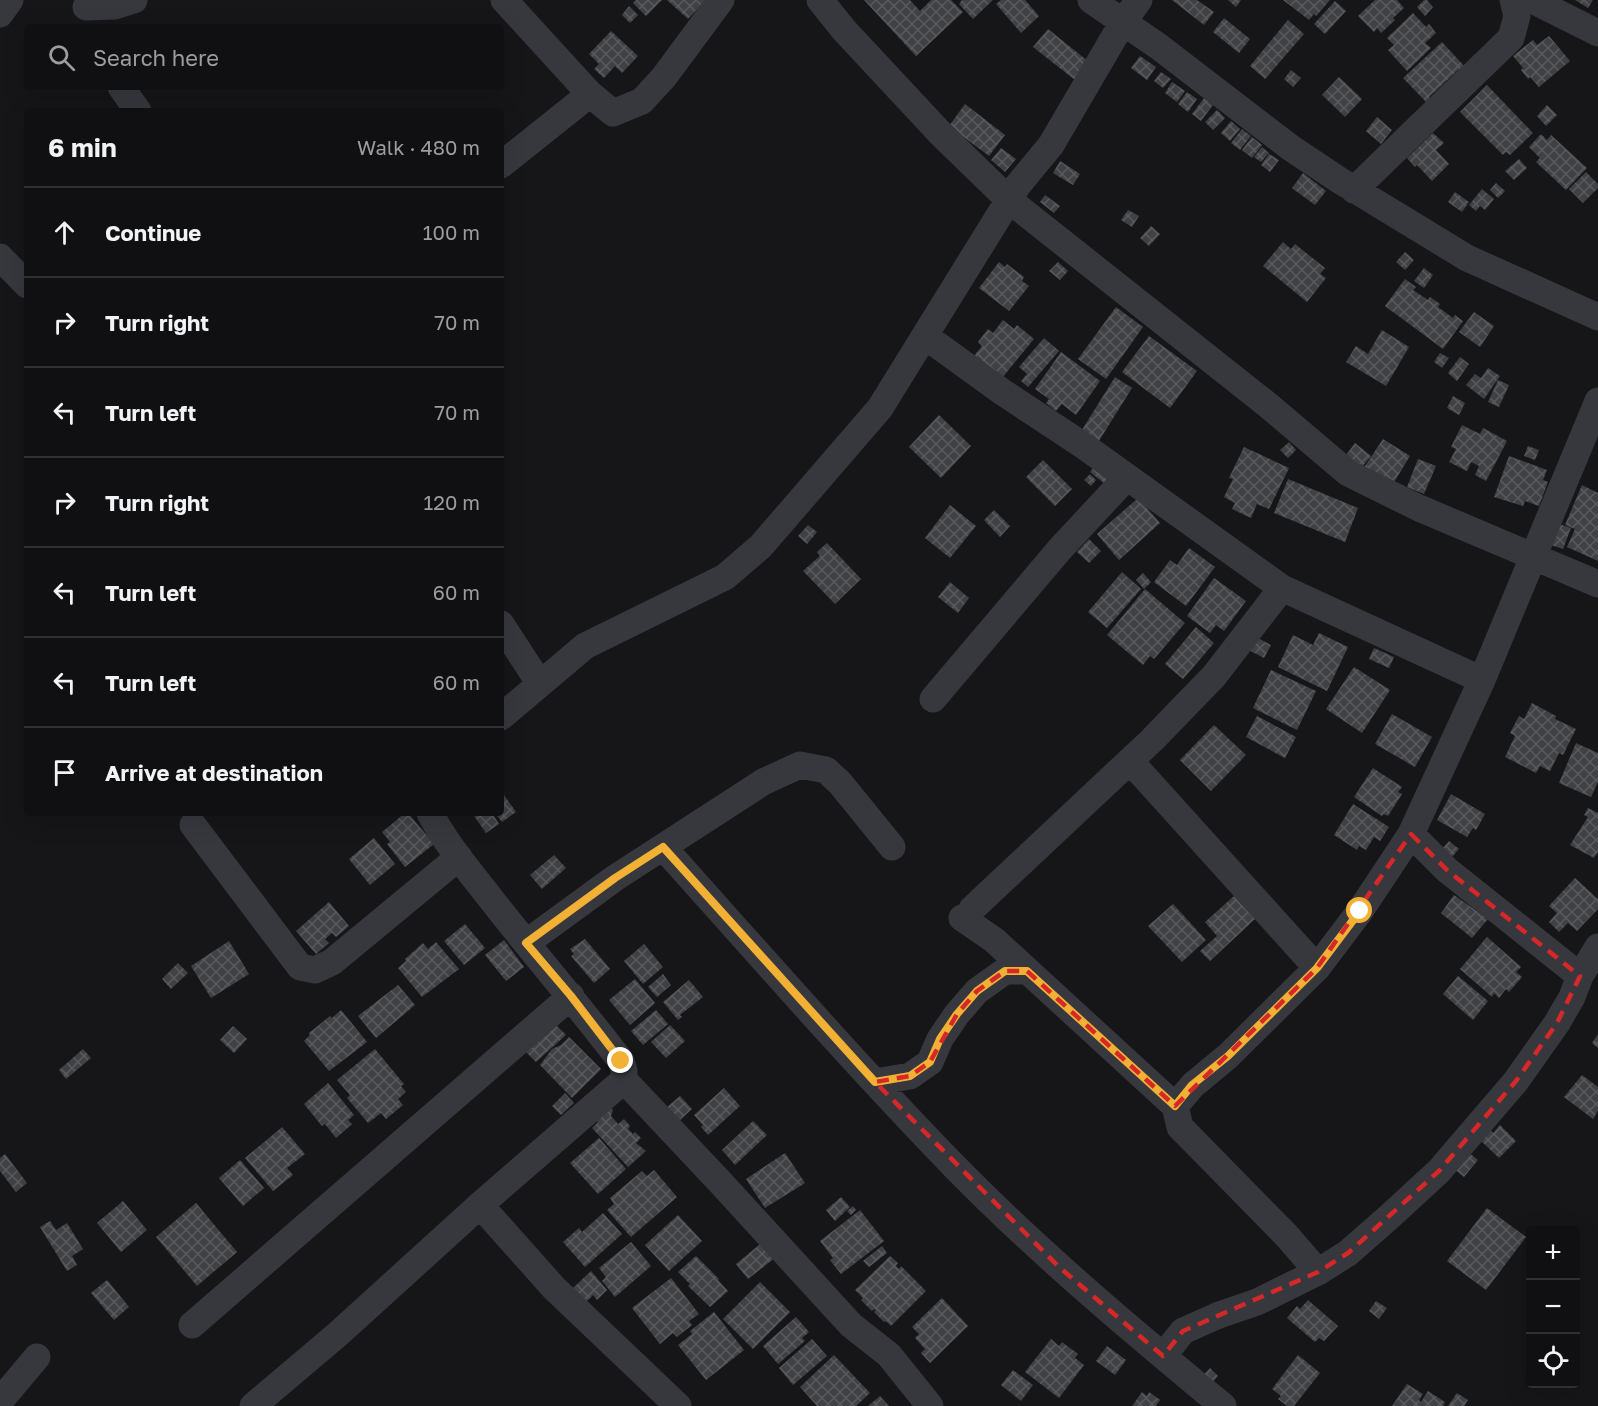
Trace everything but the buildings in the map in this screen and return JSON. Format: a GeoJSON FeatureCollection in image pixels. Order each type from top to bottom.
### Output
{"type":"FeatureCollection","features":[{"type":"Feature","properties":{"kind":"street"},"geometry":{"type":"LineString","coordinates":[[0,14],[10,0]]}},
{"type":"Feature","properties":{"kind":"street"},"geometry":{"type":"LineString","coordinates":[[87,11],[134,0]]}},
{"type":"Feature","properties":{"kind":"street"},"geometry":{"type":"LineString","coordinates":[[504,0],[590,94],[614,113],[642,101],[664,77],[721,0]]}},
{"type":"Feature","properties":{"kind":"street"},"geometry":{"type":"LineString","coordinates":[[820,0],[844,30],[941,134],[1009,200],[1269,406],[1348,473],[1419,508],[1598,584]]}},
{"type":"Feature","properties":{"kind":"street"},"geometry":{"type":"LineString","coordinates":[[1090,0],[1123,22],[1291,148],[1354,190],[1467,258],[1598,317]]}},
{"type":"Feature","properties":{"kind":"street"},"geometry":{"type":"LineString","coordinates":[[504,714],[585,646],[725,577],[743,564],[761,546],[880,408],[1009,200],[1027,173],[1051,146],[1123,22],[1139,0]]}},
{"type":"Feature","properties":{"kind":"street"},"geometry":{"type":"LineString","coordinates":[[1354,190],[1511,38],[1517,16],[1512,0]]}},
{"type":"Feature","properties":{"kind":"street"},"geometry":{"type":"LineString","coordinates":[[1532,0],[1598,33]]}},
{"type":"Feature","properties":{"kind":"street"},"geometry":{"type":"LineString","coordinates":[[123,90],[136,108]]}},
{"type":"Feature","properties":{"kind":"street"},"geometry":{"type":"LineString","coordinates":[[504,163],[590,94]]}},
{"type":"Feature","properties":{"kind":"street"},"geometry":{"type":"LineString","coordinates":[[0,257],[24,282]]}},
{"type":"Feature","properties":{"kind":"street"},"geometry":{"type":"LineString","coordinates":[[925,336],[1282,588],[1482,680]]}},
{"type":"Feature","properties":{"kind":"street"},"geometry":{"type":"LineString","coordinates":[[1175,1106],[1192,1085],[1228,1056],[1317,968],[1360,911],[1411,834],[1482,680],[1598,402]]}},
{"type":"Feature","properties":{"kind":"street"},"geometry":{"type":"LineString","coordinates":[[933,699],[1060,549],[1127,477]]}},
{"type":"Feature","properties":{"kind":"street"},"geometry":{"type":"LineString","coordinates":[[1282,588],[1214,676],[1131,762],[967,914],[1175,1106],[1180,1127],[1287,1236],[1318,1272]]}},
{"type":"Feature","properties":{"kind":"street"},"geometry":{"type":"LineString","coordinates":[[504,629],[540,684]]}},
{"type":"Feature","properties":{"kind":"street"},"geometry":{"type":"LineString","coordinates":[[1131,762],[1317,968]]}},
{"type":"Feature","properties":{"kind":"street"},"geometry":{"type":"LineString","coordinates":[[526,943],[615,878],[764,782],[800,765],[826,770],[840,783],[892,847]]}},
{"type":"Feature","properties":{"kind":"street"},"geometry":{"type":"LineString","coordinates":[[432,816],[459,857],[621,1061],[624,1080],[851,1325],[889,1356],[930,1406]]}},
{"type":"Feature","properties":{"kind":"street"},"geometry":{"type":"LineString","coordinates":[[193,825],[300,967],[315,970],[332,962],[459,857]]}},
{"type":"Feature","properties":{"kind":"street"},"geometry":{"type":"LineString","coordinates":[[1411,834],[1447,870],[1580,976]]}},
{"type":"Feature","properties":{"kind":"street"},"geometry":{"type":"LineString","coordinates":[[663,847],[954,1166],[1050,1258],[1222,1406]]}},
{"type":"Feature","properties":{"kind":"street"},"geometry":{"type":"LineString","coordinates":[[1163,1356],[1183,1331],[1257,1302],[1318,1272],[1348,1253],[1439,1171],[1516,1081],[1557,1023],[1572,997],[1580,976],[1598,948]]}},
{"type":"Feature","properties":{"kind":"street"},"geometry":{"type":"LineString","coordinates":[[875,1082],[910,1076],[930,1062],[940,1039],[977,991],[1005,971],[1027,971]]}},
{"type":"Feature","properties":{"kind":"street"},"geometry":{"type":"LineString","coordinates":[[192,1324],[571,996]]}},
{"type":"Feature","properties":{"kind":"street"},"geometry":{"type":"LineString","coordinates":[[253,1406],[338,1334],[480,1205],[624,1080]]}},
{"type":"Feature","properties":{"kind":"street"},"geometry":{"type":"LineString","coordinates":[[480,1205],[554,1288],[678,1406]]}},
{"type":"Feature","properties":{"kind":"street"},"geometry":{"type":"LineString","coordinates":[[0,1401],[37,1357]]}},
{"type":"Feature","properties":{"kind":"highlighted area"},"geometry":{"type":"Polygon","coordinates":[[[1411,834],[1447,870],[1580,976],[1557,1023],[1516,1081],[1439,1171],[1348,1253],[1318,1272],[1183,1331],[1163,1356],[1058,1266],[875,1082],[910,1076],[930,1062],[957,1014],[977,991],[1005,971],[1027,971],[1175,1106],[1317,968],[1411,834]]]}},
{"type":"Feature","properties":{"kind":"route"},"geometry":{"type":"LineString","coordinates":[[621,1061],[571,996],[526,943],[615,878],[663,847],[875,1082],[910,1076],[930,1062],[940,1039],[977,991],[1005,971],[1027,971],[1175,1106],[1192,1085],[1228,1056],[1317,968],[1360,911]]}}]}
